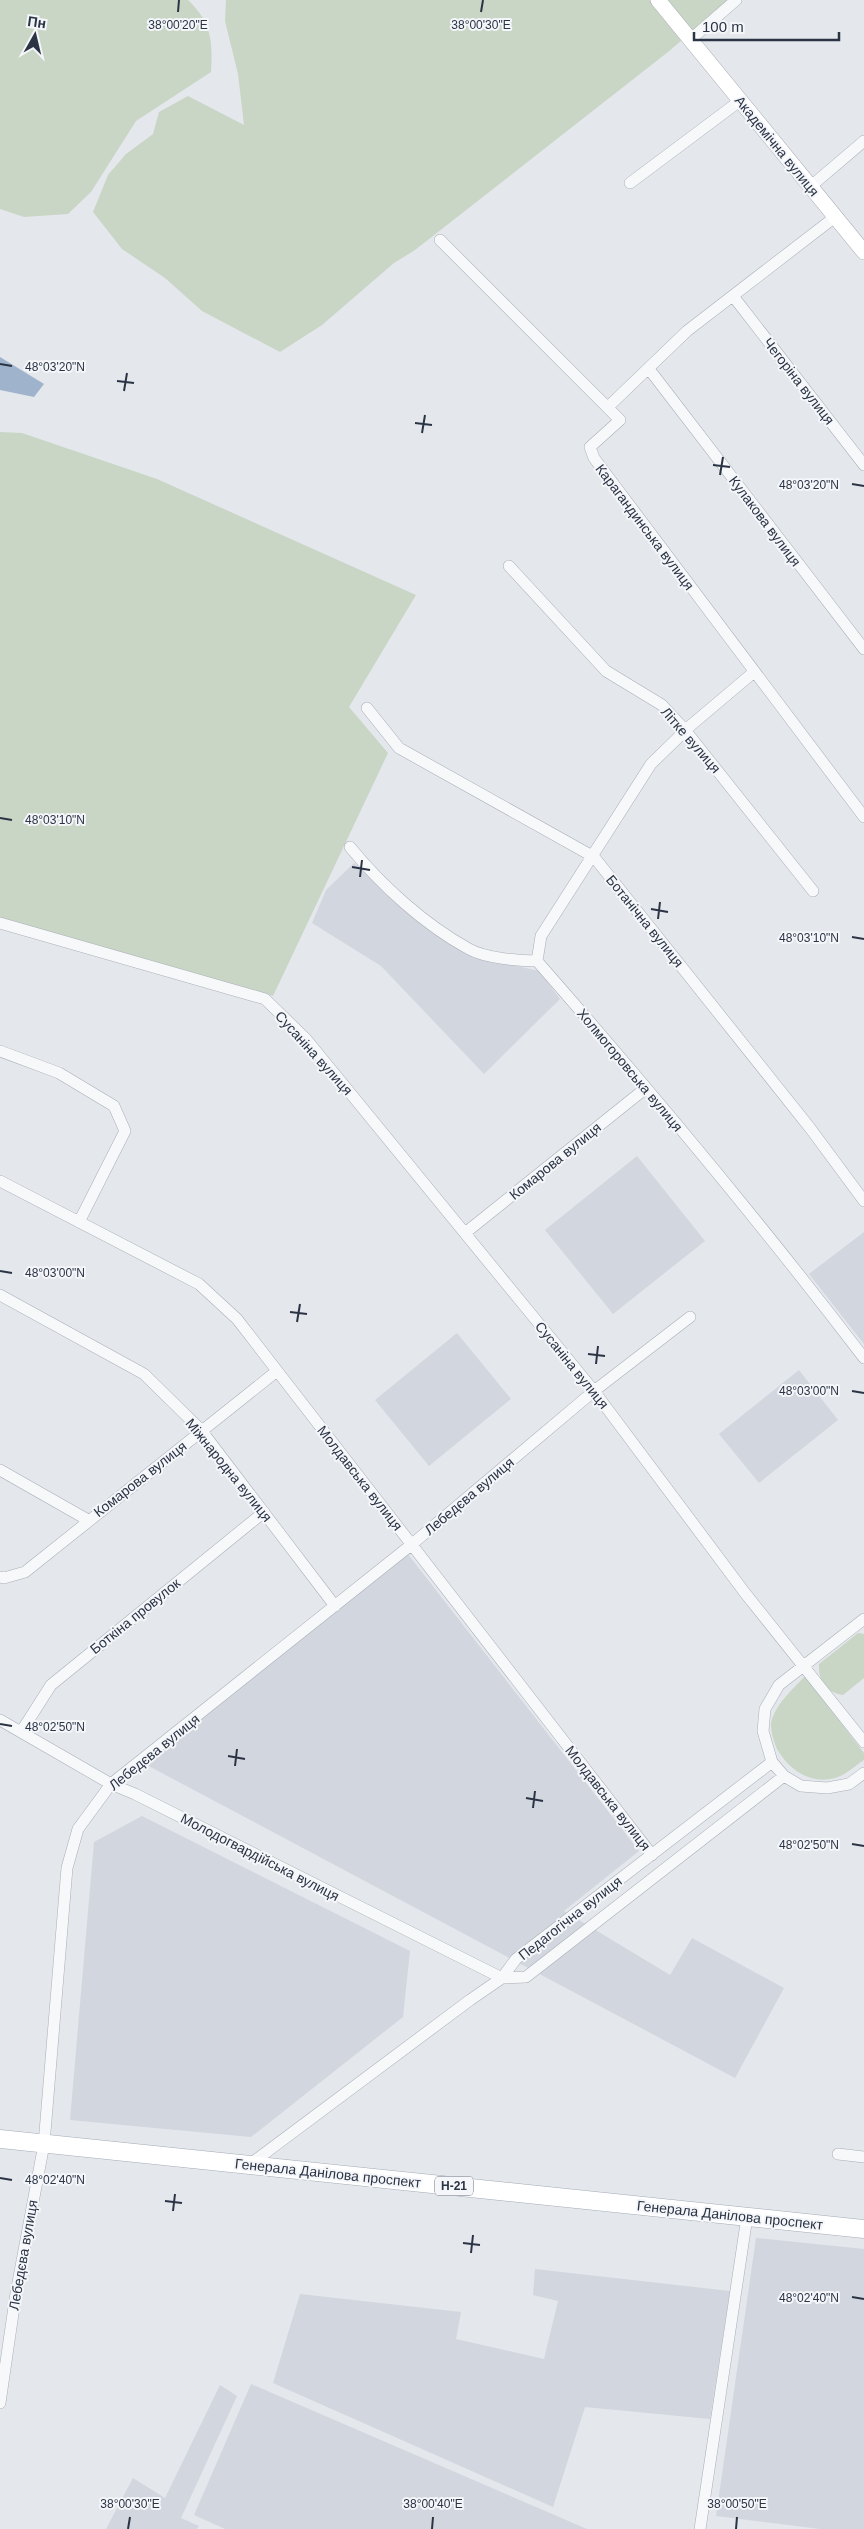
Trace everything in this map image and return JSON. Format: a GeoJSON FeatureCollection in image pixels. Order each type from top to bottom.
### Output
{"type":"FeatureCollection","features":[{"type":"Feature","properties":{"kind":"main road","name":"Академічна вулиця"},"geometry":{"type":"LineString","coordinates":[[658,0],[864,252]]}},
{"type":"Feature","properties":{"kind":"main road","name":"Генерала Данілова проспект"},"geometry":{"type":"LineString","coordinates":[[0,2139],[864,2229]]}},
{"type":"Feature","properties":{"kind":"street"},"geometry":{"type":"LineString","coordinates":[[690,40],[736,0]]}},
{"type":"Feature","properties":{"kind":"street"},"geometry":{"type":"LineString","coordinates":[[630,183],[741,100]]}},
{"type":"Feature","properties":{"kind":"street"},"geometry":{"type":"LineString","coordinates":[[810,187],[864,141]]}},
{"type":"Feature","properties":{"kind":"street"},"geometry":{"type":"LineString","coordinates":[[608,406],[650,369],[687,330],[835,217]]}},
{"type":"Feature","properties":{"kind":"street","name":"Карагандинська вулиця"},"geometry":{"type":"LineString","coordinates":[[440,240],[620,420],[590,447],[594,458],[864,817]]}},
{"type":"Feature","properties":{"kind":"street","name":"Чегоріна вулиця"},"geometry":{"type":"LineString","coordinates":[[733,296],[864,465]]}},
{"type":"Feature","properties":{"kind":"street","name":"Кулакова вулиця"},"geometry":{"type":"LineString","coordinates":[[650,369],[864,649]]}},
{"type":"Feature","properties":{"kind":"street","name":"Літке вулиця"},"geometry":{"type":"LineString","coordinates":[[509,566],[606,671],[662,705],[685,730],[813,891]]}},
{"type":"Feature","properties":{"kind":"street"},"geometry":{"type":"LineString","coordinates":[[350,847],[371,872],[415,912],[470,950],[518,961],[537,961],[541,936],[594,857],[651,764],[685,730],[754,672]]}},
{"type":"Feature","properties":{"kind":"street","name":"Ботанічна вулиця"},"geometry":{"type":"LineString","coordinates":[[367,708],[399,748],[594,857],[810,1128],[864,1201]]}},
{"type":"Feature","properties":{"kind":"street","name":"Сусаніна вулиця"},"geometry":{"type":"LineString","coordinates":[[0,923],[265,999],[306,1040],[594,1391],[745,1593],[864,1742]]}},
{"type":"Feature","properties":{"kind":"street","name":"Холмогоровська вулиця"},"geometry":{"type":"LineString","coordinates":[[537,961],[646,1088],[801,1276],[864,1358]]}},
{"type":"Feature","properties":{"kind":"street"},"geometry":{"type":"LineString","coordinates":[[0,1051],[59,1073],[114,1106],[126,1131],[79,1222]]}},
{"type":"Feature","properties":{"kind":"street","name":"Комарова вулиця"},"geometry":{"type":"LineString","coordinates":[[465,1233],[646,1088]]}},
{"type":"Feature","properties":{"kind":"street","name":"Молдавська вулиця"},"geometry":{"type":"LineString","coordinates":[[0,1181],[198,1284],[237,1319],[652,1855]]}},
{"type":"Feature","properties":{"kind":"street","name":"Міжнародна вулиця"},"geometry":{"type":"LineString","coordinates":[[0,1294],[144,1374],[202,1430],[335,1606]]}},
{"type":"Feature","properties":{"kind":"street","name":"Лебедєва вулиця"},"geometry":{"type":"LineString","coordinates":[[0,2403],[16,2293],[44,2144],[67,1868],[78,1829],[111,1784],[411,1545],[594,1391],[690,1317]]}},
{"type":"Feature","properties":{"kind":"street","name":"Комарова вулиця"},"geometry":{"type":"LineString","coordinates":[[0,1577],[4,1578],[25,1572],[277,1371]]}},
{"type":"Feature","properties":{"kind":"street"},"geometry":{"type":"LineString","coordinates":[[0,1470],[88,1520]]}},
{"type":"Feature","properties":{"kind":"street","name":"Боткіна провулок"},"geometry":{"type":"LineString","coordinates":[[21,1732],[51,1685],[264,1512]]}},
{"type":"Feature","properties":{"kind":"street"},"geometry":{"type":"LineString","coordinates":[[864,1619],[779,1685],[765,1709],[763,1731],[772,1762],[784,1776],[801,1786],[827,1788],[849,1784],[864,1773]]}},
{"type":"Feature","properties":{"kind":"street","name":"Молодогвардійська вулиця"},"geometry":{"type":"LineString","coordinates":[[0,1720],[111,1784],[502,1978],[526,1977]]}},
{"type":"Feature","properties":{"kind":"street","name":"Педагогічна вулиця"},"geometry":{"type":"LineString","coordinates":[[249,2165],[502,1978],[516,1959],[772,1762]]}},
{"type":"Feature","properties":{"kind":"street","name":"Педагогічна вулиця"},"geometry":{"type":"LineString","coordinates":[[526,1977],[784,1776]]}},
{"type":"Feature","properties":{"kind":"street"},"geometry":{"type":"LineString","coordinates":[[838,2154],[864,2157]]}},
{"type":"Feature","properties":{"kind":"street"},"geometry":{"type":"LineString","coordinates":[[700,2529],[747,2217]]}},
{"type":"Feature","properties":{"kind":"shaded area"},"geometry":{"type":"Polygon","coordinates":[[[354,863],[412,914],[469,955],[539,971],[560,999],[484,1074],[381,966],[312,923],[326,890],[354,863]]]}},
{"type":"Feature","properties":{"kind":"shaded area"},"geometry":{"type":"Polygon","coordinates":[[[637,1156],[705,1241],[613,1314],[545,1230],[637,1156]]]}},
{"type":"Feature","properties":{"kind":"shaded area"},"geometry":{"type":"Polygon","coordinates":[[[864,1232],[864,1344],[809,1274],[864,1232]]]}},
{"type":"Feature","properties":{"kind":"shaded area"},"geometry":{"type":"Polygon","coordinates":[[[457,1333],[511,1399],[429,1466],[375,1400],[457,1333]]]}},
{"type":"Feature","properties":{"kind":"shaded area"},"geometry":{"type":"Polygon","coordinates":[[[799,1370],[838,1420],[759,1483],[719,1434],[799,1370]]]}},
{"type":"Feature","properties":{"kind":"shaded area"},"geometry":{"type":"Polygon","coordinates":[[[407,1553],[639,1851],[564,1911],[670,1975],[692,1938],[784,1988],[735,2078],[145,1764],[407,1553]]]}},
{"type":"Feature","properties":{"kind":"shaded area"},"geometry":{"type":"Polygon","coordinates":[[[142,1816],[410,1951],[403,2017],[251,2137],[70,2120],[94,1842],[142,1816]]]}},
{"type":"Feature","properties":{"kind":"shaded area"},"geometry":{"type":"Polygon","coordinates":[[[756,2238],[864,2249],[864,2529],[820,2529],[716,2516],[756,2238]]]}},
{"type":"Feature","properties":{"kind":"shaded area"},"geometry":{"type":"Polygon","coordinates":[[[535,2269],[730,2291],[710,2419],[585,2407],[553,2507],[273,2383],[300,2294],[461,2312],[456,2339],[544,2359],[558,2301],[533,2295],[535,2269]]]}},
{"type":"Feature","properties":{"kind":"shaded area"},"geometry":{"type":"Polygon","coordinates":[[[251,2384],[587,2529],[225,2529],[194,2515],[251,2384]]]}},
{"type":"Feature","properties":{"kind":"shaded area"},"geometry":{"type":"Polygon","coordinates":[[[220,2385],[237,2396],[181,2518],[199,2526],[197,2529],[106,2529],[133,2478],[165,2498],[220,2385]]]}},
{"type":"Feature","properties":{"kind":"green space"},"geometry":{"type":"Polygon","coordinates":[[[0,0],[188,0],[202,16],[209,33],[211,41],[211,72],[136,121],[91,192],[68,214],[24,217],[0,209],[0,0]]]}},
{"type":"Feature","properties":{"kind":"green space"},"geometry":{"type":"Polygon","coordinates":[[[226,0],[729,0],[668,52],[415,250],[394,263],[322,325],[280,352],[202,311],[165,278],[122,249],[93,212],[108,175],[126,154],[153,134],[159,112],[188,96],[244,125],[238,74],[225,21],[226,0]]]}},
{"type":"Feature","properties":{"kind":"green space"},"geometry":{"type":"Polygon","coordinates":[[[0,432],[22,433],[157,479],[416,595],[349,707],[388,753],[273,996],[0,920],[0,432]]]}},
{"type":"Feature","properties":{"kind":"green space"},"geometry":{"type":"Polygon","coordinates":[[[858,1633],[864,1634],[864,1678],[843,1695],[837,1694],[824,1685],[820,1676],[819,1664],[858,1633]]]}},
{"type":"Feature","properties":{"kind":"green space"},"geometry":{"type":"Polygon","coordinates":[[[805,1676],[864,1753],[864,1760],[838,1777],[819,1780],[803,1775],[795,1770],[782,1757],[772,1734],[772,1719],[778,1707],[805,1676]]]}},
{"type":"Feature","properties":{"kind":"water"},"geometry":{"type":"Polygon","coordinates":[[[0,357],[44,384],[34,397],[0,390],[0,357]]]}}]}
